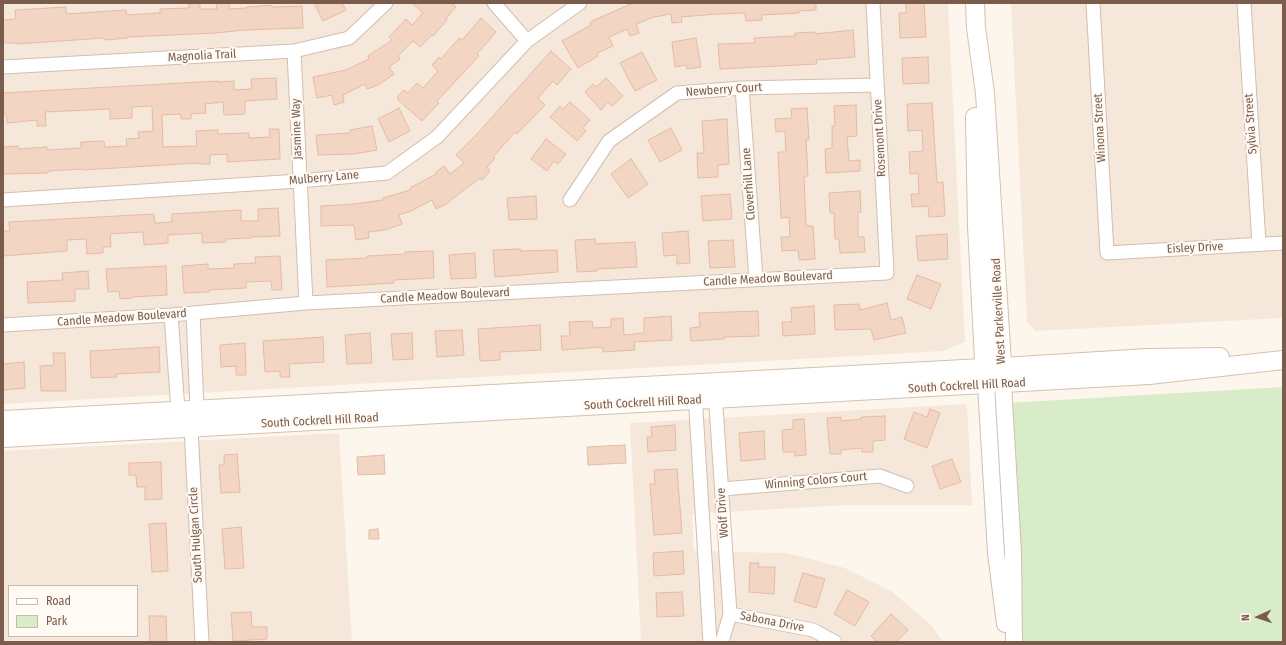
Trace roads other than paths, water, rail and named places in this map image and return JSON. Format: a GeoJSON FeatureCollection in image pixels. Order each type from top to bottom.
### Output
{"type":"FeatureCollection","features":[{"type":"Feature","properties":{"kind":"main road","name":"West Parkerville Road"},"geometry":{"type":"LineString","coordinates":[[975,3],[976,28],[974,93],[977,226],[994,376]]}},
{"type":"Feature","properties":{"kind":"main road","name":"South Cockrell Hill Road"},"geometry":{"type":"LineString","coordinates":[[994,376],[1148,358],[1283,356]]}},
{"type":"Feature","properties":{"kind":"main road","name":"South Cockrell Hill Road"},"geometry":{"type":"LineString","coordinates":[[3,438],[695,401],[715,391],[994,376],[1149,375],[1283,360]]}},
{"type":"Feature","properties":{"kind":"main road","name":"South Cockrell Hill Road"},"geometry":{"type":"LineString","coordinates":[[3,420],[694,383],[715,391]]}},
{"type":"Feature","properties":{"kind":"main road"},"geometry":{"type":"LineString","coordinates":[[464,395],[464,413]]}},
{"type":"Feature","properties":{"kind":"street","name":"Magnolia Trail"},"geometry":{"type":"LineString","coordinates":[[3,67],[294,51],[349,38],[386,3]]}},
{"type":"Feature","properties":{"kind":"street"},"geometry":{"type":"LineString","coordinates":[[494,3],[527,41]]}},
{"type":"Feature","properties":{"kind":"street","name":"Mulberry Lane"},"geometry":{"type":"LineString","coordinates":[[3,200],[299,181],[387,173],[437,137],[527,41],[580,3]]}},
{"type":"Feature","properties":{"kind":"street","name":"Rosemont Drive"},"geometry":{"type":"LineString","coordinates":[[873,3],[887,273]]}},
{"type":"Feature","properties":{"kind":"street","name":"Winona Street"},"geometry":{"type":"LineString","coordinates":[[1093,3],[1107,253]]}},
{"type":"Feature","properties":{"kind":"street","name":"Sylvia Street"},"geometry":{"type":"LineString","coordinates":[[1244,3],[1259,244]]}},
{"type":"Feature","properties":{"kind":"street","name":"Jasmine Way"},"geometry":{"type":"LineString","coordinates":[[294,51],[306,304]]}},
{"type":"Feature","properties":{"kind":"street","name":"Newberry Court"},"geometry":{"type":"LineString","coordinates":[[570,200],[609,141],[677,93],[742,88],[877,85]]}},
{"type":"Feature","properties":{"kind":"street","name":"Cloverhill Lane"},"geometry":{"type":"LineString","coordinates":[[742,88],[756,279]]}},
{"type":"Feature","properties":{"kind":"street","name":"Eisley Drive"},"geometry":{"type":"LineString","coordinates":[[1107,253],[1283,242]]}},
{"type":"Feature","properties":{"kind":"street","name":"Candle Meadow Boulevard"},"geometry":{"type":"LineString","coordinates":[[3,325],[171,315],[306,304],[887,273]]}},
{"type":"Feature","properties":{"kind":"street"},"geometry":{"type":"LineString","coordinates":[[191,428],[197,409],[193,313]]}},
{"type":"Feature","properties":{"kind":"street"},"geometry":{"type":"LineString","coordinates":[[171,315],[178,410],[191,428]]}},
{"type":"Feature","properties":{"kind":"street","name":"West Parkerville Road"},"geometry":{"type":"LineString","coordinates":[[994,376],[996,553],[1007,642]]}},
{"type":"Feature","properties":{"kind":"street","name":"West Parkerville Road"},"geometry":{"type":"LineString","coordinates":[[994,376],[1013,553],[1014,642]]}},
{"type":"Feature","properties":{"kind":"street","name":"Wolf Drive"},"geometry":{"type":"LineString","coordinates":[[694,383],[710,642]]}},
{"type":"Feature","properties":{"kind":"street","name":"Wolf Drive"},"geometry":{"type":"LineString","coordinates":[[715,391],[730,614],[722,642]]}},
{"type":"Feature","properties":{"kind":"street","name":"South Hulgan Circle"},"geometry":{"type":"LineString","coordinates":[[191,428],[202,642]]}},
{"type":"Feature","properties":{"kind":"street","name":"Winning Colors Court"},"geometry":{"type":"LineString","coordinates":[[722,489],[880,476],[907,486]]}},
{"type":"Feature","properties":{"kind":"street","name":"Sabona Drive"},"geometry":{"type":"LineString","coordinates":[[730,614],[813,630],[835,642]]}}]}
